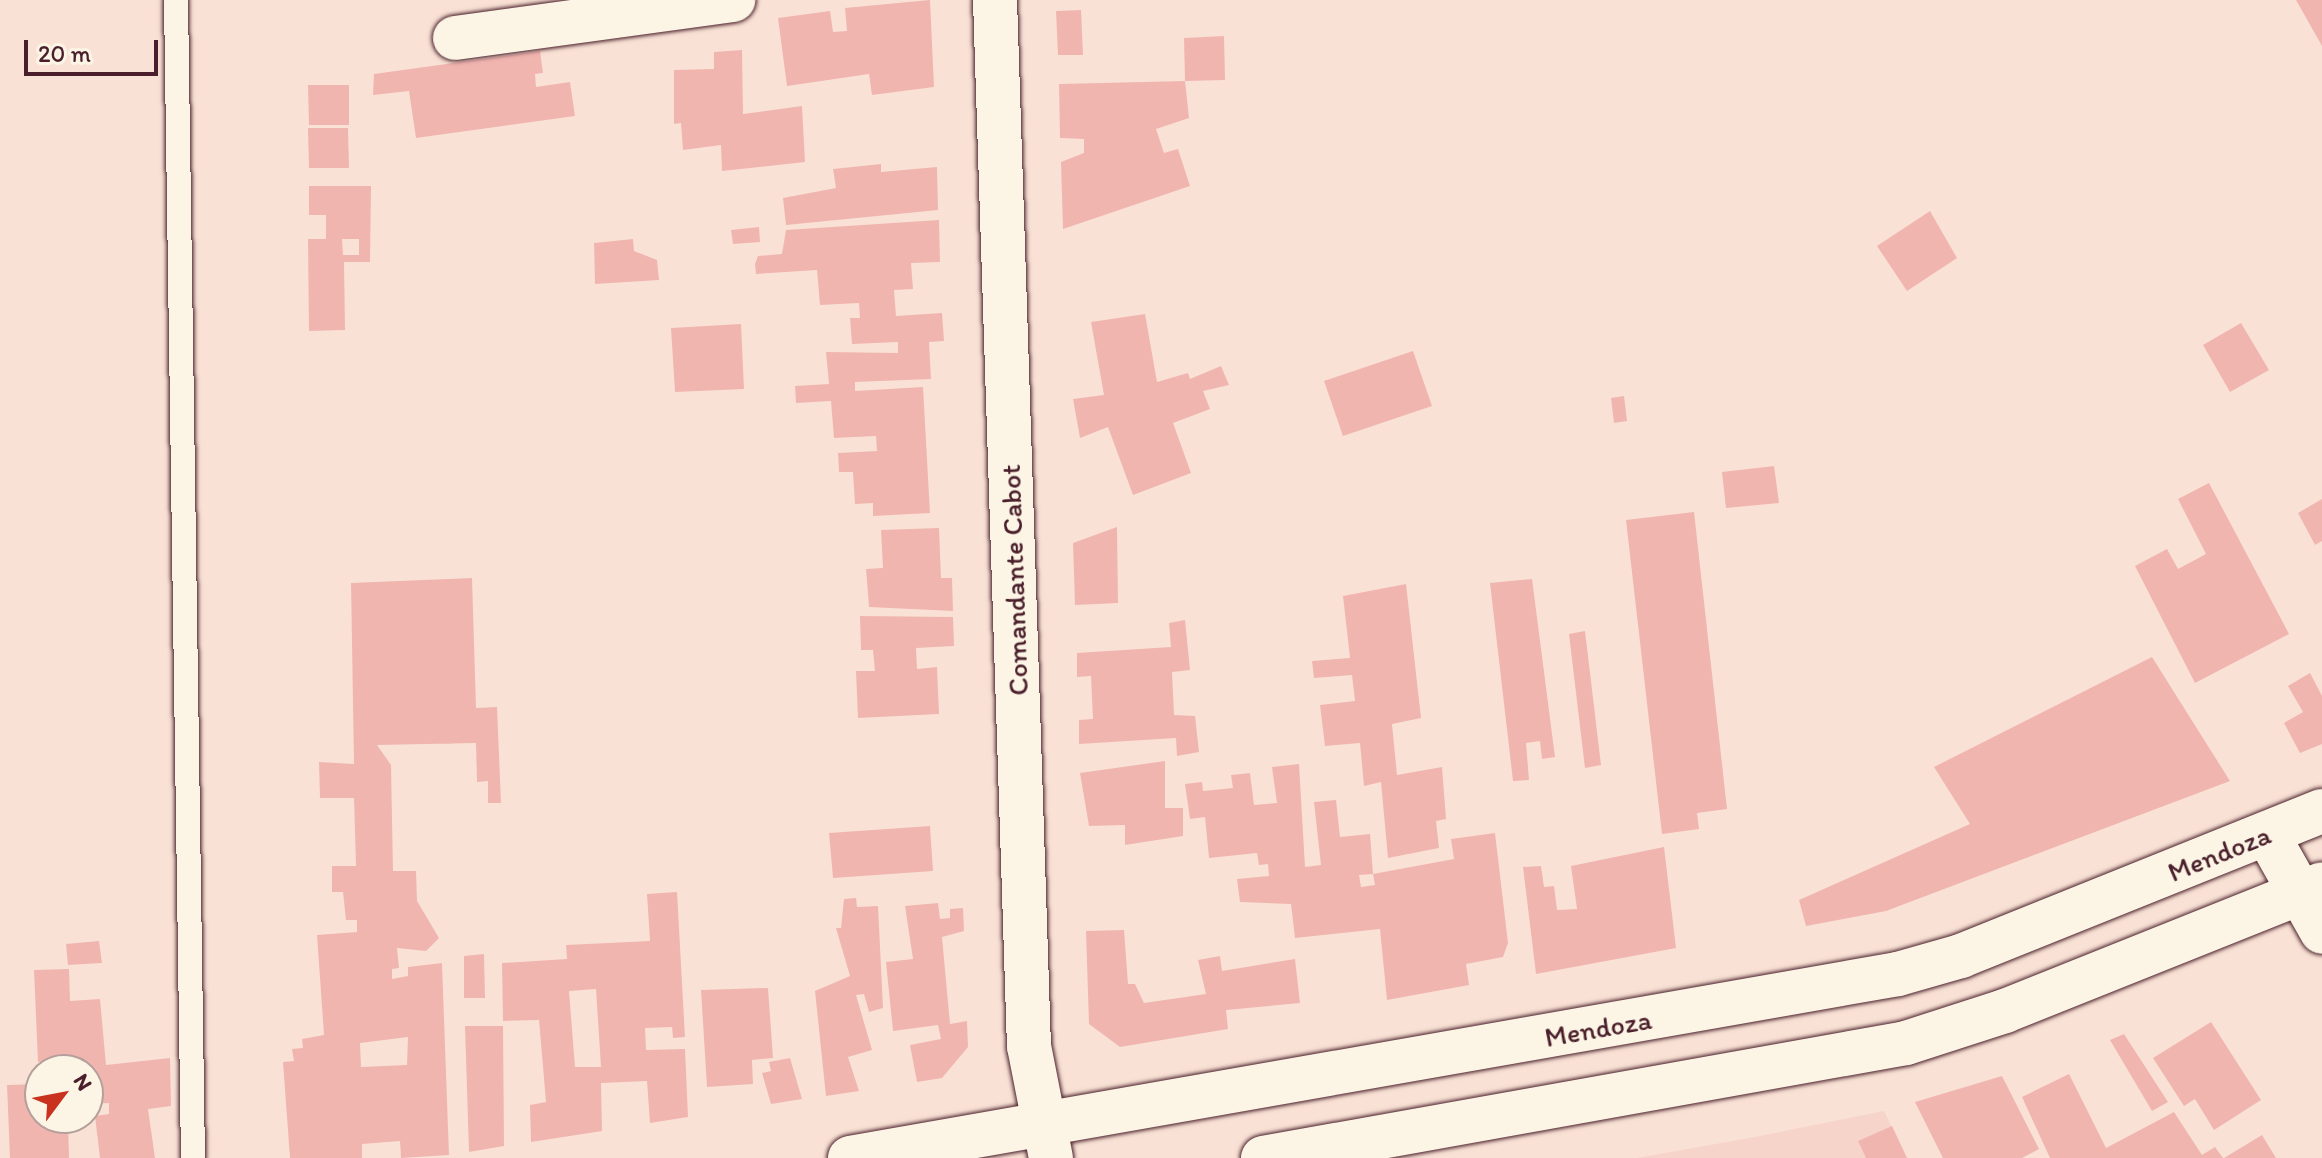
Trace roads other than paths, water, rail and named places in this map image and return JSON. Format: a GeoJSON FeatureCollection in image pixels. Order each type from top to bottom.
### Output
{"type":"FeatureCollection","features":[{"type":"Feature","properties":{"kind":"main road"},"geometry":{"type":"LineString","coordinates":[[455,38],[733,0]]}},
{"type":"Feature","properties":{"kind":"main road","name":"Comandante Cabot"},"geometry":{"type":"LineString","coordinates":[[995,0],[1029,1046],[1048,1142]]}},
{"type":"Feature","properties":{"kind":"main road","name":"Mendoza"},"geometry":{"type":"LineString","coordinates":[[850,1158],[1048,1142],[1898,974],[1961,956],[2322,811]]}},
{"type":"Feature","properties":{"kind":"main road"},"geometry":{"type":"LineString","coordinates":[[2267,834],[2311,889],[2322,932]]}},
{"type":"Feature","properties":{"kind":"main road"},"geometry":{"type":"LineString","coordinates":[[1263,1158],[1921,1039],[2311,889]]}},
{"type":"Feature","properties":{"kind":"lane"},"geometry":{"type":"LineString","coordinates":[[176,0],[193,1158]]}}]}
